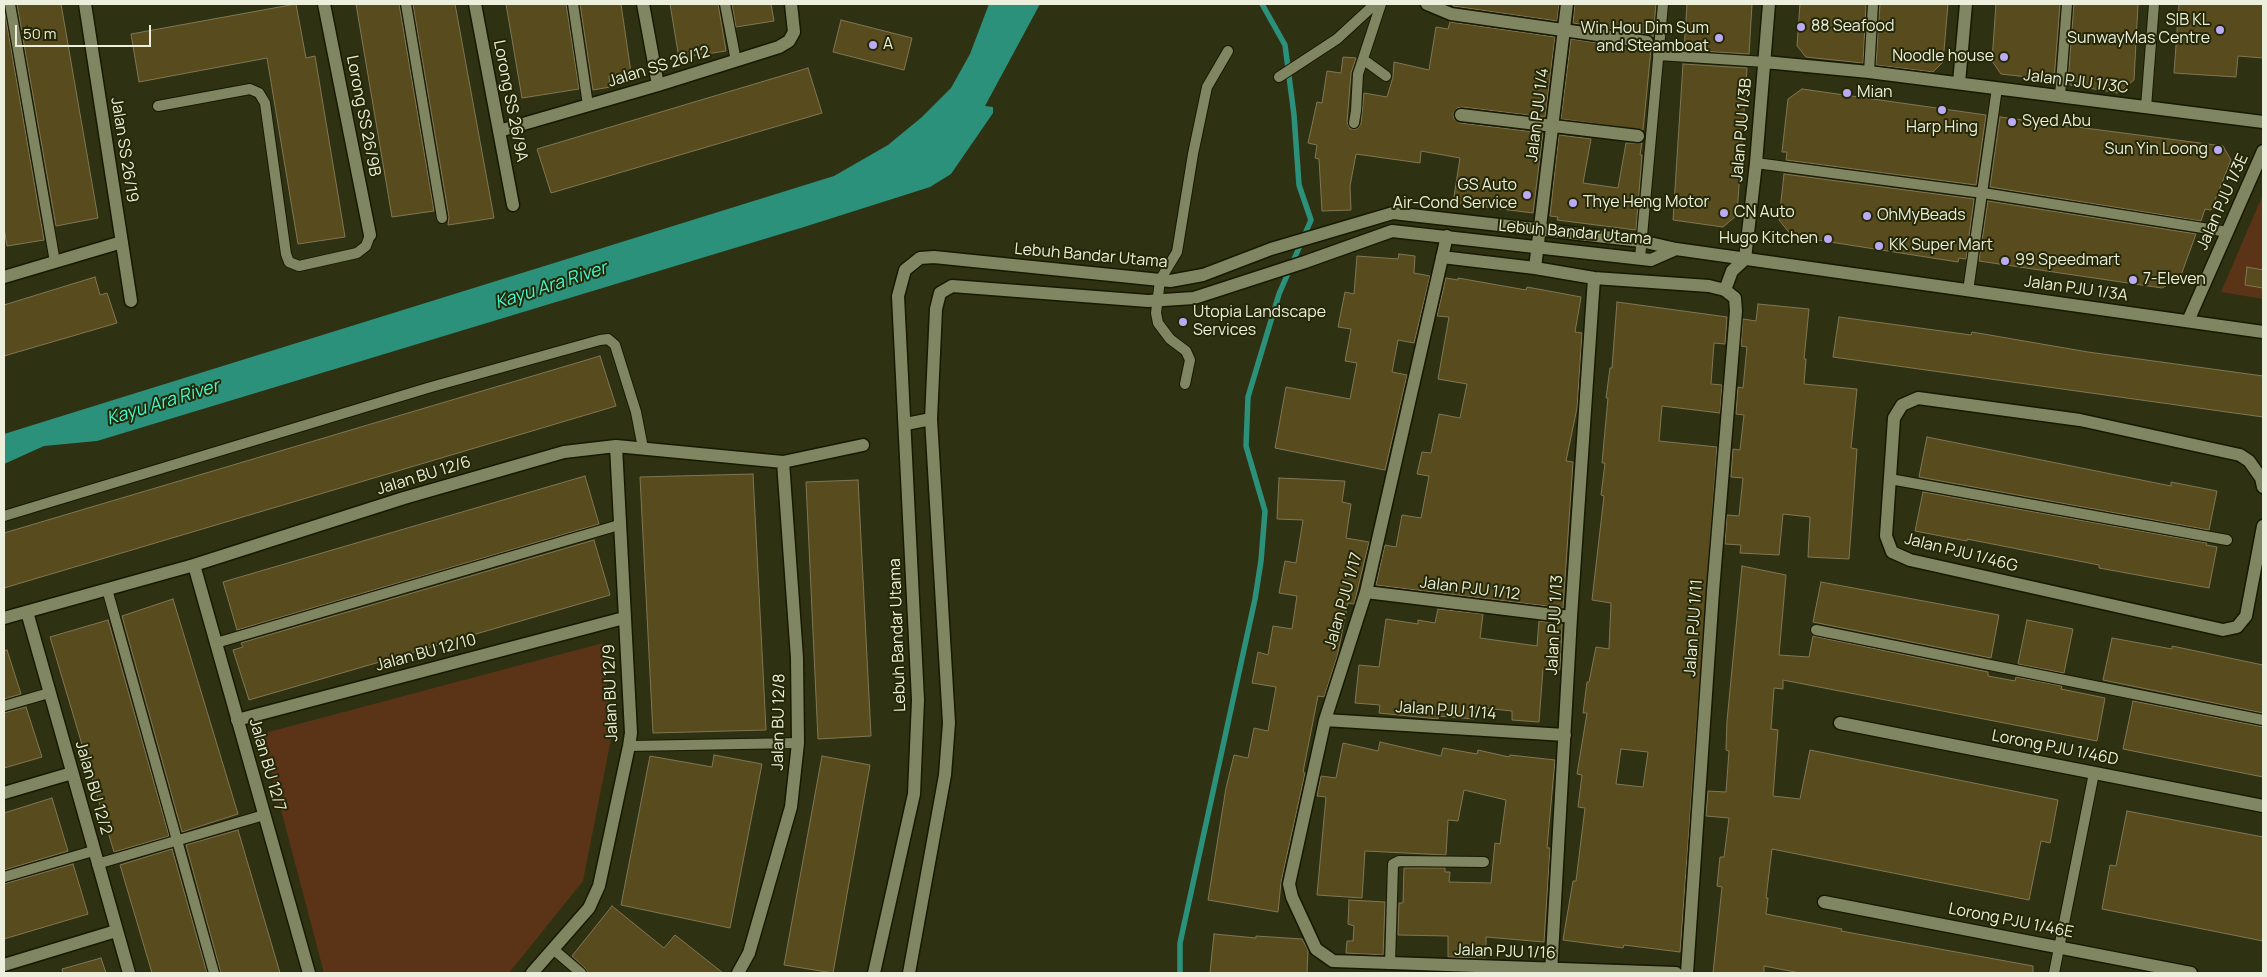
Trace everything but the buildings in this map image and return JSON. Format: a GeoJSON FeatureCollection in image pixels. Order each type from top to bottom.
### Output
{"type":"FeatureCollection","features":[{"type":"Feature","properties":{"kind":"street","name":"Jalan SS 26/19"},"geometry":{"type":"LineString","coordinates":[[85,4],[131,301]]}},
{"type":"Feature","properties":{"kind":"street","name":"Lorong SS 26/9B"},"geometry":{"type":"LineString","coordinates":[[324,4],[370,236]]}},
{"type":"Feature","properties":{"kind":"street","name":"Lorong SS 26/9A"},"geometry":{"type":"LineString","coordinates":[[475,4],[513,205]]}},
{"type":"Feature","properties":{"kind":"street"},"geometry":{"type":"LineString","coordinates":[[643,4],[658,85]]}},
{"type":"Feature","properties":{"kind":"street","name":"Jalan SS 26/12"},"geometry":{"type":"LineString","coordinates":[[498,130],[658,85],[779,47],[789,41],[794,32],[791,4]]}},
{"type":"Feature","properties":{"kind":"street"},"geometry":{"type":"LineString","coordinates":[[1427,4],[1451,14],[1647,42]]}},
{"type":"Feature","properties":{"kind":"street","name":"Jalan PJU 1/4"},"geometry":{"type":"LineString","coordinates":[[1535,268],[1539,248],[1567,4]]}},
{"type":"Feature","properties":{"kind":"street","name":"Jalan PJU 1/3B"},"geometry":{"type":"LineString","coordinates":[[1745,259],[1756,163],[1769,4]]}},
{"type":"Feature","properties":{"kind":"street"},"geometry":{"type":"LineString","coordinates":[[1960,83],[1966,4]]}},
{"type":"Feature","properties":{"kind":"street","name":"Jalan PJU 1/3C"},"geometry":{"type":"LineString","coordinates":[[1765,62],[1869,72],[2263,122]]}},
{"type":"Feature","properties":{"kind":"street"},"geometry":{"type":"LineString","coordinates":[[1461,115],[1638,136]]}},
{"type":"Feature","properties":{"kind":"street","name":"Jalan PJU 1/3E"},"geometry":{"type":"LineString","coordinates":[[2188,321],[2263,151]]}},
{"type":"Feature","properties":{"kind":"street","name":"Lebuh Bandar Utama"},"geometry":{"type":"LineString","coordinates":[[874,973],[914,794],[918,700],[906,424],[898,296],[901,280],[905,270],[911,263],[920,258],[934,257],[1170,281],[1203,275],[1271,249],[1393,213],[1641,241],[1676,249]]}},
{"type":"Feature","properties":{"kind":"street"},"geometry":{"type":"LineString","coordinates":[[1354,224],[1360,243]]}},
{"type":"Feature","properties":{"kind":"street","name":"Lebuh Bandar Utama"},"geometry":{"type":"LineString","coordinates":[[909,973],[945,775],[949,723],[932,419],[936,309],[940,293],[945,288],[952,286],[1159,300],[1194,298],[1392,231],[1651,260],[1676,249]]}},
{"type":"Feature","properties":{"kind":"street","name":"Jalan PJU 1/17"},"geometry":{"type":"LineString","coordinates":[[1333,961],[1316,949],[1292,897],[1289,884],[1325,720],[1366,592],[1447,236]]}},
{"type":"Feature","properties":{"kind":"street"},"geometry":{"type":"LineString","coordinates":[[4,277],[122,242]]}},
{"type":"Feature","properties":{"kind":"street","name":"Jalan PJU 1/3A"},"geometry":{"type":"LineString","coordinates":[[1676,249],[2263,332]]}},
{"type":"Feature","properties":{"kind":"street"},"geometry":{"type":"LineString","coordinates":[[1442,257],[1535,268],[1594,278],[1709,286],[1725,290],[1732,271],[1745,259]]}},
{"type":"Feature","properties":{"kind":"street"},"geometry":{"type":"LineString","coordinates":[[1096,296],[1100,274]]}},
{"type":"Feature","properties":{"kind":"street","name":"Jalan PJU 1/13"},"geometry":{"type":"LineString","coordinates":[[1551,971],[1571,617],[1594,278]]}},
{"type":"Feature","properties":{"kind":"street","name":"Jalan PJU 1/11"},"geometry":{"type":"LineString","coordinates":[[1687,973],[1712,601],[1736,311],[1735,298],[1725,290]]}},
{"type":"Feature","properties":{"kind":"street","name":"Jalan PJU 1/46G"},"geometry":{"type":"LineString","coordinates":[[2263,487],[2259,471],[2240,455],[2080,420],[1918,398],[1902,405],[1894,418],[1886,536],[1892,552],[1900,557],[2223,630],[2237,628],[2246,616],[2261,552],[2263,526]]}},
{"type":"Feature","properties":{"kind":"street"},"geometry":{"type":"LineString","coordinates":[[906,424],[932,419]]}},
{"type":"Feature","properties":{"kind":"street","name":"Jalan BU 12/6"},"geometry":{"type":"LineString","coordinates":[[4,618],[194,565],[404,498],[564,452],[616,446],[783,462],[863,444]]}},
{"type":"Feature","properties":{"kind":"street","name":"Jalan BU 12/9"},"geometry":{"type":"LineString","coordinates":[[532,973],[589,908],[599,886],[630,746],[616,446]]}},
{"type":"Feature","properties":{"kind":"street","name":"Jalan BU 12/8"},"geometry":{"type":"LineString","coordinates":[[738,973],[752,944],[791,806],[798,743],[797,658],[783,462]]}},
{"type":"Feature","properties":{"kind":"street","name":"Jalan BU 12/7"},"geometry":{"type":"LineString","coordinates":[[194,565],[308,973]]}},
{"type":"Feature","properties":{"kind":"street","name":"Jalan PJU 1/12"},"geometry":{"type":"LineString","coordinates":[[1366,592],[1571,617]]}},
{"type":"Feature","properties":{"kind":"street","name":"Jalan BU 12/2"},"geometry":{"type":"LineString","coordinates":[[27,612],[129,973]]}},
{"type":"Feature","properties":{"kind":"street","name":"Jalan BU 12/10"},"geometry":{"type":"LineString","coordinates":[[237,720],[624,618]]}},
{"type":"Feature","properties":{"kind":"street","name":"Jalan PJU 1/14"},"geometry":{"type":"LineString","coordinates":[[1325,720],[1565,735]]}},
{"type":"Feature","properties":{"kind":"street","name":"Lorong PJU 1/46D"},"geometry":{"type":"LineString","coordinates":[[1840,722],[2263,806]]}},
{"type":"Feature","properties":{"kind":"street"},"geometry":{"type":"LineString","coordinates":[[4,793],[72,773]]}},
{"type":"Feature","properties":{"kind":"street","name":"Lorong PJU 1/46E"},"geometry":{"type":"LineString","coordinates":[[1824,902],[2060,946],[2191,973]]}},
{"type":"Feature","properties":{"kind":"street"},"geometry":{"type":"LineString","coordinates":[[4,965],[116,931]]}},
{"type":"Feature","properties":{"kind":"street","name":"Jalan PJU 1/16"},"geometry":{"type":"LineString","coordinates":[[1333,961],[1385,967],[1676,973]]}},
{"type":"Feature","properties":{"kind":"lane"},"geometry":{"type":"LineString","coordinates":[[10,4],[55,262]]}},
{"type":"Feature","properties":{"kind":"lane"},"geometry":{"type":"LineString","coordinates":[[406,4],[442,218]]}},
{"type":"Feature","properties":{"kind":"lane"},"geometry":{"type":"LineString","coordinates":[[573,4],[588,105]]}},
{"type":"Feature","properties":{"kind":"lane"},"geometry":{"type":"LineString","coordinates":[[725,4],[736,61]]}},
{"type":"Feature","properties":{"kind":"lane"},"geometry":{"type":"LineString","coordinates":[[1279,77],[1337,39],[1375,4]]}},
{"type":"Feature","properties":{"kind":"lane"},"geometry":{"type":"LineString","coordinates":[[1354,123],[1358,74],[1364,60],[1380,4]]}},
{"type":"Feature","properties":{"kind":"lane"},"geometry":{"type":"LineString","coordinates":[[1640,258],[1663,4]]}},
{"type":"Feature","properties":{"kind":"lane"},"geometry":{"type":"LineString","coordinates":[[1869,72],[1873,4]]}},
{"type":"Feature","properties":{"kind":"lane"},"geometry":{"type":"LineString","coordinates":[[2060,96],[2067,4]]}},
{"type":"Feature","properties":{"kind":"lane"},"geometry":{"type":"LineString","coordinates":[[2146,107],[2154,4]]}},
{"type":"Feature","properties":{"kind":"lane"},"geometry":{"type":"LineString","coordinates":[[1185,384],[1190,360],[1186,351],[1170,339],[1158,323],[1156,313],[1160,280],[1177,252],[1193,154],[1207,87],[1228,51]]}},
{"type":"Feature","properties":{"kind":"lane"},"geometry":{"type":"LineString","coordinates":[[1658,55],[1765,62]]}},
{"type":"Feature","properties":{"kind":"lane"},"geometry":{"type":"LineString","coordinates":[[1364,60],[1386,76]]}},
{"type":"Feature","properties":{"kind":"lane"},"geometry":{"type":"LineString","coordinates":[[1968,291],[1997,88]]}},
{"type":"Feature","properties":{"kind":"lane"},"geometry":{"type":"LineString","coordinates":[[158,106],[250,89],[259,93],[265,103],[286,254],[289,262],[298,266],[357,253],[366,246],[370,236]]}},
{"type":"Feature","properties":{"kind":"lane"},"geometry":{"type":"LineString","coordinates":[[1756,163],[1983,193],[2228,232]]}},
{"type":"Feature","properties":{"kind":"lane"},"geometry":{"type":"LineString","coordinates":[[4,516],[294,428],[608,339],[615,345],[636,412],[643,448]]}},
{"type":"Feature","properties":{"kind":"lane"},"geometry":{"type":"LineString","coordinates":[[1890,480],[2227,540]]}},
{"type":"Feature","properties":{"kind":"lane"},"geometry":{"type":"LineString","coordinates":[[216,643],[619,525]]}},
{"type":"Feature","properties":{"kind":"lane"},"geometry":{"type":"LineString","coordinates":[[107,589],[214,973]]}},
{"type":"Feature","properties":{"kind":"lane"},"geometry":{"type":"LineString","coordinates":[[1816,630],[2263,720]]}},
{"type":"Feature","properties":{"kind":"lane"},"geometry":{"type":"LineString","coordinates":[[4,706],[49,693]]}},
{"type":"Feature","properties":{"kind":"lane"},"geometry":{"type":"LineString","coordinates":[[630,746],[798,743]]}},
{"type":"Feature","properties":{"kind":"lane"},"geometry":{"type":"LineString","coordinates":[[2054,973],[2094,773]]}},
{"type":"Feature","properties":{"kind":"lane"},"geometry":{"type":"LineString","coordinates":[[4,877],[178,840],[264,815]]}},
{"type":"Feature","properties":{"kind":"lane"},"geometry":{"type":"LineString","coordinates":[[1385,967],[1393,864],[1399,861],[1484,862]]}},
{"type":"Feature","properties":{"kind":"lane"},"geometry":{"type":"LineString","coordinates":[[553,949],[581,973]]}},
{"type":"Feature","properties":{"kind":"shaded area"},"geometry":{"type":"Polygon","coordinates":[[[2263,194],[2263,299],[2221,292],[2263,194]]]}},
{"type":"Feature","properties":{"kind":"shaded area"},"geometry":{"type":"Polygon","coordinates":[[[603,643],[612,734],[583,881],[509,973],[324,973],[261,734],[603,643]]]}},
{"type":"Feature","properties":{"kind":"water","name":"Kayu Ara River"},"geometry":{"type":"Polygon","coordinates":[[[989,4],[1040,4],[985,106],[993,107],[993,113],[951,174],[930,187],[804,227],[97,441],[44,446],[4,464],[4,434],[834,176],[888,145],[922,117],[951,88],[970,54],[989,4]]]}},
{"type":"Feature","properties":{"kind":"waterway"},"geometry":{"type":"LineString","coordinates":[[1180,973],[1180,943],[1255,599],[1261,561],[1265,511],[1246,446],[1248,397],[1279,294],[1311,220],[1299,185],[1294,115],[1285,45],[1262,4]]}},
{"type":"Feature","properties":{"kind":"place","name":"88 Seafood"},"geometry":{"type":"Point","coordinates":[1801,27]}},
{"type":"Feature","properties":{"kind":"place","name":"SIB KL SunwayMas Centre"},"geometry":{"type":"Point","coordinates":[2220,30]}},
{"type":"Feature","properties":{"kind":"place","name":"Win Hou Dim Sum and Steamboat"},"geometry":{"type":"Point","coordinates":[1719,38]}},
{"type":"Feature","properties":{"kind":"place","name":"A"},"geometry":{"type":"Point","coordinates":[873,45]}},
{"type":"Feature","properties":{"kind":"place","name":"Noodle house"},"geometry":{"type":"Point","coordinates":[2004,57]}},
{"type":"Feature","properties":{"kind":"place","name":"Mian"},"geometry":{"type":"Point","coordinates":[1847,93]}},
{"type":"Feature","properties":{"kind":"place","name":"Harp Hing"},"geometry":{"type":"Point","coordinates":[1942,110]}},
{"type":"Feature","properties":{"kind":"place","name":"Syed Abu"},"geometry":{"type":"Point","coordinates":[2012,122]}},
{"type":"Feature","properties":{"kind":"place","name":"Sun Yin Loong"},"geometry":{"type":"Point","coordinates":[2218,150]}},
{"type":"Feature","properties":{"kind":"place","name":"GS Auto Air-Cond Service"},"geometry":{"type":"Point","coordinates":[1527,195]}},
{"type":"Feature","properties":{"kind":"place","name":"Thye Heng Motor"},"geometry":{"type":"Point","coordinates":[1573,203]}},
{"type":"Feature","properties":{"kind":"place","name":"CN Auto"},"geometry":{"type":"Point","coordinates":[1724,213]}},
{"type":"Feature","properties":{"kind":"place","name":"OhMyBeads"},"geometry":{"type":"Point","coordinates":[1867,216]}},
{"type":"Feature","properties":{"kind":"place","name":"Hugo Kitchen"},"geometry":{"type":"Point","coordinates":[1828,239]}},
{"type":"Feature","properties":{"kind":"place","name":"KK Super Mart"},"geometry":{"type":"Point","coordinates":[1879,246]}},
{"type":"Feature","properties":{"kind":"place","name":"99 Speedmart"},"geometry":{"type":"Point","coordinates":[2005,261]}},
{"type":"Feature","properties":{"kind":"place","name":"7-Eleven"},"geometry":{"type":"Point","coordinates":[2133,280]}},
{"type":"Feature","properties":{"kind":"place","name":"Utopia Landscape Services"},"geometry":{"type":"Point","coordinates":[1183,322]}}]}
